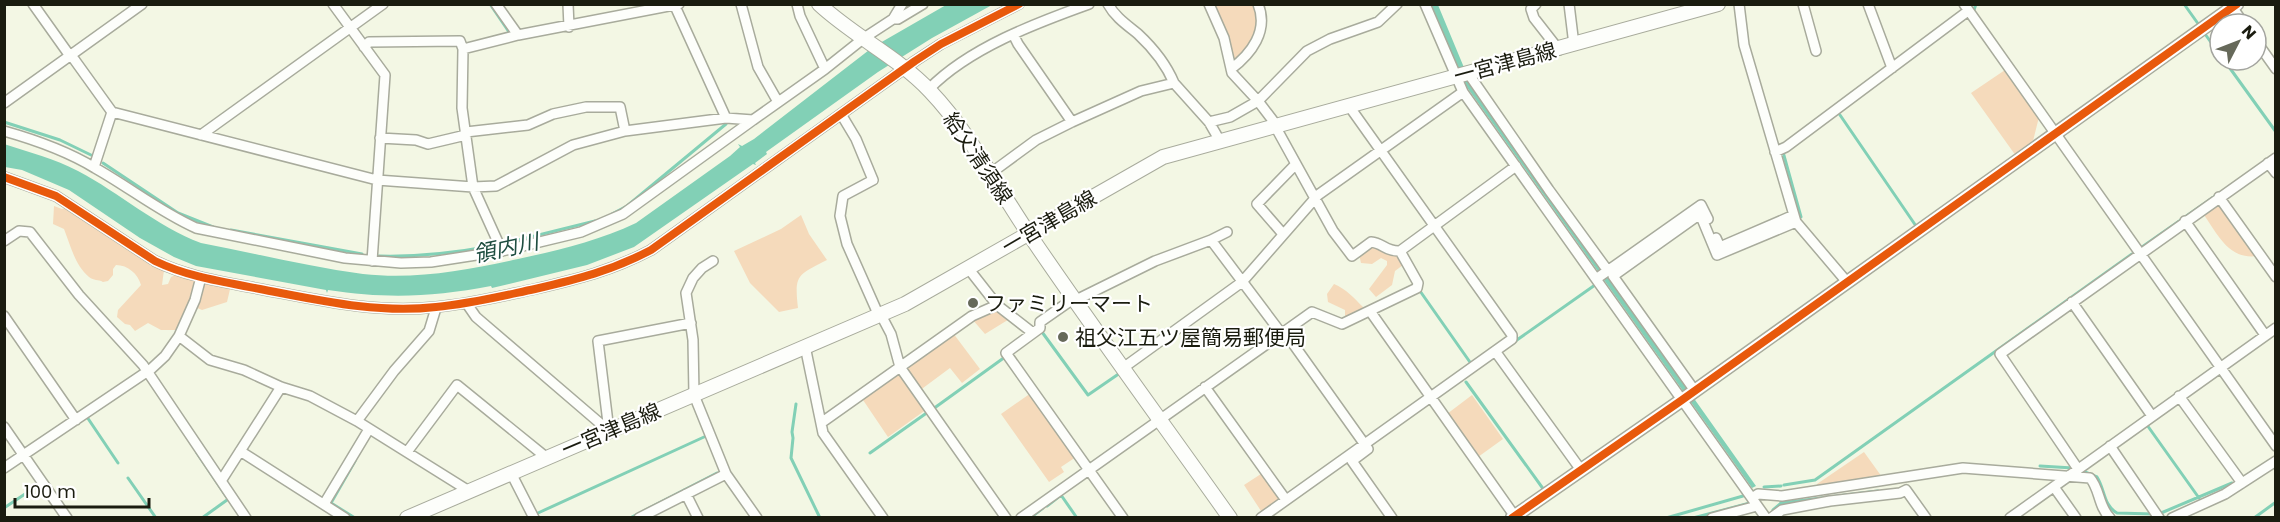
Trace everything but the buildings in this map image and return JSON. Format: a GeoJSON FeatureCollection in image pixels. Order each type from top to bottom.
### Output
{"type":"FeatureCollection","features":[{"type":"Feature","properties":{"kind":"main road","name":"給父清須線"},"geometry":{"type":"LineString","coordinates":[[819,4],[929,89],[965,134],[1029,235],[1230,518]]}},
{"type":"Feature","properties":{"kind":"main road","name":"一宮津島線"},"geometry":{"type":"LineString","coordinates":[[407,518],[906,304],[1155,161],[1220,141],[1463,74],[1560,50],[1719,4]]}},
{"type":"Feature","properties":{"kind":"street"},"geometry":{"type":"LineString","coordinates":[[33,4],[112,112],[377,180],[473,188],[496,186],[573,145],[625,131],[726,118],[753,120]]}},
{"type":"Feature","properties":{"kind":"street"},"geometry":{"type":"LineString","coordinates":[[4,103],[142,4]]}},
{"type":"Feature","properties":{"kind":"street"},"geometry":{"type":"LineString","coordinates":[[333,4],[385,75],[372,261]]}},
{"type":"Feature","properties":{"kind":"street"},"geometry":{"type":"LineString","coordinates":[[201,135],[383,4]]}},
{"type":"Feature","properties":{"kind":"street"},"geometry":{"type":"LineString","coordinates":[[496,4],[518,36]]}},
{"type":"Feature","properties":{"kind":"street"},"geometry":{"type":"LineString","coordinates":[[568,4],[569,27]]}},
{"type":"Feature","properties":{"kind":"street"},"geometry":{"type":"LineString","coordinates":[[741,4],[758,66],[778,102]]}},
{"type":"Feature","properties":{"kind":"street"},"geometry":{"type":"LineString","coordinates":[[797,4],[800,16],[825,69]]}},
{"type":"Feature","properties":{"kind":"street"},"geometry":{"type":"LineString","coordinates":[[4,131],[49,144],[94,167],[177,220],[196,228],[345,258],[431,262],[502,251],[581,232],[623,214],[893,19],[902,4]]}},
{"type":"Feature","properties":{"kind":"street"},"geometry":{"type":"LineString","coordinates":[[893,19],[898,19],[923,4]]}},
{"type":"Feature","properties":{"kind":"street"},"geometry":{"type":"LineString","coordinates":[[4,177],[56,196],[155,261],[201,278],[352,306],[435,308],[467,304],[585,278],[636,257],[694,219],[902,68],[941,44],[1019,4]]}},
{"type":"Feature","properties":{"kind":"street"},"geometry":{"type":"LineString","coordinates":[[929,89],[973,57],[1013,34],[1089,4]]}},
{"type":"Feature","properties":{"kind":"street"},"geometry":{"type":"LineString","coordinates":[[1108,4],[1114,14],[1152,49],[1170,72],[1174,83],[1209,122],[1220,141]]}},
{"type":"Feature","properties":{"kind":"street"},"geometry":{"type":"LineString","coordinates":[[1209,4],[1224,38],[1232,73],[1258,101],[1276,126],[1295,165],[1333,231],[1352,256],[1371,242],[1391,252],[1400,251],[1516,166]]}},
{"type":"Feature","properties":{"kind":"street"},"geometry":{"type":"LineString","coordinates":[[1231,69],[1245,58],[1260,34],[1258,4]]}},
{"type":"Feature","properties":{"kind":"street"},"geometry":{"type":"LineString","coordinates":[[1209,122],[1230,117],[1258,101],[1307,51],[1330,39],[1378,22],[1396,4]]}},
{"type":"Feature","properties":{"kind":"street"},"geometry":{"type":"LineString","coordinates":[[1425,4],[1463,74],[1549,190],[1688,395]]}},
{"type":"Feature","properties":{"kind":"street"},"geometry":{"type":"LineString","coordinates":[[1536,4],[1531,9],[1534,18],[1560,50]]}},
{"type":"Feature","properties":{"kind":"street"},"geometry":{"type":"LineString","coordinates":[[1569,4],[1574,45]]}},
{"type":"Feature","properties":{"kind":"street"},"geometry":{"type":"LineString","coordinates":[[1739,4],[1744,45],[1795,219],[1846,282]]}},
{"type":"Feature","properties":{"kind":"street"},"geometry":{"type":"LineString","coordinates":[[1803,4],[1816,51]]}},
{"type":"Feature","properties":{"kind":"street"},"geometry":{"type":"LineString","coordinates":[[1868,4],[1892,68]]}},
{"type":"Feature","properties":{"kind":"street"},"geometry":{"type":"LineString","coordinates":[[463,49],[676,5],[726,118]]}},
{"type":"Feature","properties":{"kind":"street"},"geometry":{"type":"LineString","coordinates":[[1370,311],[1514,517],[2233,6]]}},
{"type":"Feature","properties":{"kind":"street"},"geometry":{"type":"LineString","coordinates":[[1775,152],[1786,147],[1892,68],[1966,8],[2276,446]]}},
{"type":"Feature","properties":{"kind":"street"},"geometry":{"type":"LineString","coordinates":[[1013,34],[1072,122]]}},
{"type":"Feature","properties":{"kind":"street"},"geometry":{"type":"LineString","coordinates":[[364,47],[369,42],[460,41],[463,49],[462,108],[473,188],[502,251]]}},
{"type":"Feature","properties":{"kind":"street"},"geometry":{"type":"LineString","coordinates":[[1463,74],[1463,92],[1516,166],[1612,276],[1761,512]]}},
{"type":"Feature","properties":{"kind":"street"},"geometry":{"type":"LineString","coordinates":[[991,173],[1036,140],[1072,122],[1141,91],[1174,83]]}},
{"type":"Feature","properties":{"kind":"street"},"geometry":{"type":"LineString","coordinates":[[1123,368],[1242,282],[1315,197],[1463,92]]}},
{"type":"Feature","properties":{"kind":"street"},"geometry":{"type":"LineString","coordinates":[[1261,518],[1512,339],[1512,335],[1349,106]]}},
{"type":"Feature","properties":{"kind":"street"},"geometry":{"type":"LineString","coordinates":[[380,138],[416,140],[428,144],[466,134],[528,125],[553,114],[586,107],[620,107],[625,131]]}},
{"type":"Feature","properties":{"kind":"street"},"geometry":{"type":"LineString","coordinates":[[94,167],[112,112]]}},
{"type":"Feature","properties":{"kind":"street"},"geometry":{"type":"LineString","coordinates":[[841,114],[856,139],[873,180],[843,196],[841,223],[846,244],[891,334],[900,367],[1006,518]]}},
{"type":"Feature","properties":{"kind":"street"},"geometry":{"type":"LineString","coordinates":[[2078,469],[2000,354],[2272,160],[2276,173]]}},
{"type":"Feature","properties":{"kind":"street"},"geometry":{"type":"LineString","coordinates":[[1283,234],[1257,204],[1295,165]]}},
{"type":"Feature","properties":{"kind":"street"},"geometry":{"type":"LineString","coordinates":[[2219,197],[2276,278]]}},
{"type":"Feature","properties":{"kind":"street"},"geometry":{"type":"LineString","coordinates":[[1607,273],[1681,223],[1701,205],[1720,247],[1795,219]]}},
{"type":"Feature","properties":{"kind":"street"},"geometry":{"type":"LineString","coordinates":[[2185,221],[2265,335]]}},
{"type":"Feature","properties":{"kind":"street"},"geometry":{"type":"LineString","coordinates":[[4,241],[19,231],[30,232],[79,295],[143,365],[246,518]]}},
{"type":"Feature","properties":{"kind":"street"},"geometry":{"type":"LineString","coordinates":[[1123,518],[1006,353],[1040,328],[1040,322],[1074,300],[1155,261],[1227,232]]}},
{"type":"Feature","properties":{"kind":"street"},"geometry":{"type":"LineString","coordinates":[[1211,240],[1368,449],[1352,461],[1392,518]]}},
{"type":"Feature","properties":{"kind":"street"},"geometry":{"type":"LineString","coordinates":[[1021,518],[1312,312],[1342,324],[1417,288],[1418,283],[1400,251]]}},
{"type":"Feature","properties":{"kind":"street"},"geometry":{"type":"LineString","coordinates":[[713,261],[702,268],[686,293],[691,323],[694,394],[726,474],[758,518]]}},
{"type":"Feature","properties":{"kind":"street"},"geometry":{"type":"LineString","coordinates":[[968,268],[997,305],[1033,333]]}},
{"type":"Feature","properties":{"kind":"street"},"geometry":{"type":"LineString","coordinates":[[4,468],[146,372],[165,356],[179,336],[195,300],[201,278]]}},
{"type":"Feature","properties":{"kind":"street"},"geometry":{"type":"LineString","coordinates":[[2072,302],[2152,416]]}},
{"type":"Feature","properties":{"kind":"street"},"geometry":{"type":"LineString","coordinates":[[467,304],[476,318],[609,431]]}},
{"type":"Feature","properties":{"kind":"street"},"geometry":{"type":"LineString","coordinates":[[821,423],[972,316],[997,305]]}},
{"type":"Feature","properties":{"kind":"street"},"geometry":{"type":"LineString","coordinates":[[357,421],[394,371],[429,331],[435,308]]}},
{"type":"Feature","properties":{"kind":"street"},"geometry":{"type":"LineString","coordinates":[[4,316],[76,420]]}},
{"type":"Feature","properties":{"kind":"street"},"geometry":{"type":"LineString","coordinates":[[609,431],[598,341],[691,323]]}},
{"type":"Feature","properties":{"kind":"street"},"geometry":{"type":"LineString","coordinates":[[2010,518],[2276,328]]}},
{"type":"Feature","properties":{"kind":"street"},"geometry":{"type":"LineString","coordinates":[[179,336],[210,360],[244,370],[281,387],[310,396],[357,421],[469,491]]}},
{"type":"Feature","properties":{"kind":"street"},"geometry":{"type":"LineString","coordinates":[[805,346],[823,433],[883,518]]}},
{"type":"Feature","properties":{"kind":"street"},"geometry":{"type":"LineString","coordinates":[[1496,351],[1581,470]]}},
{"type":"Feature","properties":{"kind":"street"},"geometry":{"type":"LineString","coordinates":[[407,452],[457,385],[547,458]]}},
{"type":"Feature","properties":{"kind":"street"},"geometry":{"type":"LineString","coordinates":[[220,481],[281,387]]}},
{"type":"Feature","properties":{"kind":"street"},"geometry":{"type":"LineString","coordinates":[[1205,387],[1286,500]]}},
{"type":"Feature","properties":{"kind":"street"},"geometry":{"type":"LineString","coordinates":[[2180,396],[2242,483]]}},
{"type":"Feature","properties":{"kind":"street"},"geometry":{"type":"LineString","coordinates":[[4,427],[67,518]]}},
{"type":"Feature","properties":{"kind":"street"},"geometry":{"type":"LineString","coordinates":[[324,504],[369,429]]}},
{"type":"Feature","properties":{"kind":"street"},"geometry":{"type":"LineString","coordinates":[[2110,446],[2159,518]]}},
{"type":"Feature","properties":{"kind":"street"},"geometry":{"type":"LineString","coordinates":[[240,451],[345,518]]}},
{"type":"Feature","properties":{"kind":"street"},"geometry":{"type":"LineString","coordinates":[[2172,518],[2225,494],[2276,461]]}},
{"type":"Feature","properties":{"kind":"street"},"geometry":{"type":"LineString","coordinates":[[1761,512],[1758,494],[1782,496],[1963,468],[2090,478],[2094,482],[2101,507],[2109,518]]}},
{"type":"Feature","properties":{"kind":"street"},"geometry":{"type":"LineString","coordinates":[[511,473],[534,518]]}},
{"type":"Feature","properties":{"kind":"street"},"geometry":{"type":"LineString","coordinates":[[639,518],[726,474]]}},
{"type":"Feature","properties":{"kind":"street"},"geometry":{"type":"LineString","coordinates":[[2054,487],[2076,518]]}},
{"type":"Feature","properties":{"kind":"street"},"geometry":{"type":"LineString","coordinates":[[1712,518],[1782,510],[1830,501],[1900,494],[1906,490],[1926,518]]}},
{"type":"Feature","properties":{"kind":"street"},"geometry":{"type":"LineString","coordinates":[[686,494],[698,518]]}},
{"type":"Feature","properties":{"kind":"shaded area"},"geometry":{"type":"Polygon","coordinates":[[[946,5],[992,5],[932,38],[878,72],[766,152],[767,154],[755,163],[756,165],[753,164],[634,247],[587,265],[492,288],[491,286],[449,293],[390,296],[328,290],[327,293],[326,290],[196,266],[140,238],[69,190],[22,170],[5,167],[4,144],[42,156],[78,171],[153,219],[201,243],[363,274],[402,276],[461,270],[593,240],[636,223],[730,156],[740,147],[738,144],[742,146],[754,139],[873,47],[946,5]]]}},
{"type":"Feature","properties":{"kind":"shaded area"},"geometry":{"type":"Polygon","coordinates":[[[1213,5],[1255,5],[1258,13],[1258,28],[1252,41],[1237,60],[1231,57],[1213,5]]]}},
{"type":"Feature","properties":{"kind":"shaded area"},"geometry":{"type":"Polygon","coordinates":[[[1431,5],[1438,5],[1470,82],[1756,486],[1752,488],[1466,86],[1431,5]]]}},
{"type":"Feature","properties":{"kind":"shaded area"},"geometry":{"type":"Polygon","coordinates":[[[2005,70],[2039,117],[2032,145],[2016,156],[1971,93],[2005,70]]]}},
{"type":"Feature","properties":{"kind":"shaded area"},"geometry":{"type":"Polygon","coordinates":[[[2220,203],[2257,256],[2238,254],[2218,236],[2202,212],[2220,203]]]}},
{"type":"Feature","properties":{"kind":"shaded area"},"geometry":{"type":"Polygon","coordinates":[[[54,206],[62,209],[67,207],[139,255],[151,266],[157,265],[164,270],[162,285],[168,284],[171,277],[180,273],[196,281],[183,323],[176,330],[161,330],[148,323],[135,331],[117,317],[118,310],[141,285],[138,277],[128,268],[116,265],[108,281],[103,282],[89,277],[77,261],[64,229],[53,224],[54,206]]]}},
{"type":"Feature","properties":{"kind":"shaded area"},"geometry":{"type":"Polygon","coordinates":[[[801,215],[809,234],[827,260],[800,277],[797,288],[798,308],[779,312],[750,283],[734,251],[781,229],[801,215]]]}},
{"type":"Feature","properties":{"kind":"shaded area"},"geometry":{"type":"Polygon","coordinates":[[[1369,245],[1397,254],[1403,265],[1395,271],[1392,285],[1376,297],[1369,289],[1387,265],[1387,261],[1381,258],[1372,264],[1361,263],[1359,254],[1369,245]]]}},
{"type":"Feature","properties":{"kind":"shaded area"},"geometry":{"type":"Polygon","coordinates":[[[202,280],[231,285],[227,302],[202,310],[195,307],[202,280]]]}},
{"type":"Feature","properties":{"kind":"shaded area"},"geometry":{"type":"Polygon","coordinates":[[[1334,284],[1353,297],[1363,307],[1362,310],[1345,320],[1345,310],[1328,302],[1327,294],[1334,284]]]}},
{"type":"Feature","properties":{"kind":"shaded area"},"geometry":{"type":"Polygon","coordinates":[[[997,308],[1011,318],[985,334],[972,319],[997,308]]]}},
{"type":"Feature","properties":{"kind":"shaded area"},"geometry":{"type":"Polygon","coordinates":[[[953,333],[980,369],[962,383],[950,368],[919,391],[904,368],[953,333]]]}},
{"type":"Feature","properties":{"kind":"shaded area"},"geometry":{"type":"Polygon","coordinates":[[[898,371],[927,409],[888,437],[861,397],[898,371]]]}},
{"type":"Feature","properties":{"kind":"shaded area"},"geometry":{"type":"Polygon","coordinates":[[[1031,393],[1076,457],[1061,467],[1064,472],[1049,482],[1001,414],[1031,393]]]}},
{"type":"Feature","properties":{"kind":"shaded area"},"geometry":{"type":"Polygon","coordinates":[[[1472,395],[1503,439],[1478,457],[1447,414],[1472,395]]]}},
{"type":"Feature","properties":{"kind":"shaded area"},"geometry":{"type":"Polygon","coordinates":[[[1864,452],[1882,477],[1817,487],[1817,484],[1864,452]]]}},
{"type":"Feature","properties":{"kind":"shaded area"},"geometry":{"type":"Polygon","coordinates":[[[1264,472],[1282,497],[1263,514],[1244,485],[1264,472]]]}},
{"type":"Feature","properties":{"kind":"waterway"},"geometry":{"type":"LineString","coordinates":[[490,4],[509,32]]}},
{"type":"Feature","properties":{"kind":"waterway"},"geometry":{"type":"LineString","coordinates":[[1974,10],[1976,4]]}},
{"type":"Feature","properties":{"kind":"waterway"},"geometry":{"type":"LineString","coordinates":[[2184,4],[2199,25]]}},
{"type":"Feature","properties":{"kind":"waterway"},"geometry":{"type":"LineString","coordinates":[[2205,34],[2208,38]]}},
{"type":"Feature","properties":{"kind":"waterway"},"geometry":{"type":"LineString","coordinates":[[2233,72],[2276,132]]}},
{"type":"Feature","properties":{"kind":"waterway"},"geometry":{"type":"LineString","coordinates":[[1840,115],[1916,226]]}},
{"type":"Feature","properties":{"kind":"waterway"},"geometry":{"type":"LineString","coordinates":[[4,122],[60,140],[91,155]]}},
{"type":"Feature","properties":{"kind":"waterway"},"geometry":{"type":"LineString","coordinates":[[612,214],[627,206],[726,124]]}},
{"type":"Feature","properties":{"kind":"waterway"},"geometry":{"type":"LineString","coordinates":[[1783,152],[1801,217],[1799,218]]}},
{"type":"Feature","properties":{"kind":"waterway"},"geometry":{"type":"LineString","coordinates":[[103,163],[178,213],[213,227]]}},
{"type":"Feature","properties":{"kind":"waterway"},"geometry":{"type":"LineString","coordinates":[[2142,247],[2218,194]]}},
{"type":"Feature","properties":{"kind":"waterway","name":"領内川"},"geometry":{"type":"LineString","coordinates":[[506,243],[595,221]]}},
{"type":"Feature","properties":{"kind":"waterway"},"geometry":{"type":"LineString","coordinates":[[231,230],[362,254]]}},
{"type":"Feature","properties":{"kind":"waterway","name":"領内川"},"geometry":{"type":"LineString","coordinates":[[379,256],[436,254],[492,246]]}},
{"type":"Feature","properties":{"kind":"waterway"},"geometry":{"type":"LineString","coordinates":[[1784,485],[1815,480],[2132,254]]}},
{"type":"Feature","properties":{"kind":"waterway"},"geometry":{"type":"LineString","coordinates":[[1514,342],[1595,285]]}},
{"type":"Feature","properties":{"kind":"waterway"},"geometry":{"type":"LineString","coordinates":[[1420,291],[1472,365]]}},
{"type":"Feature","properties":{"kind":"waterway"},"geometry":{"type":"LineString","coordinates":[[1042,332],[1088,395],[1120,373]]}},
{"type":"Feature","properties":{"kind":"waterway"},"geometry":{"type":"LineString","coordinates":[[933,409],[1005,357]]}},
{"type":"Feature","properties":{"kind":"waterway"},"geometry":{"type":"LineString","coordinates":[[1466,382],[1544,490]]}},
{"type":"Feature","properties":{"kind":"waterway"},"geometry":{"type":"LineString","coordinates":[[796,404],[791,458],[820,518]]}},
{"type":"Feature","properties":{"kind":"waterway"},"geometry":{"type":"LineString","coordinates":[[870,453],[928,412]]}},
{"type":"Feature","properties":{"kind":"waterway"},"geometry":{"type":"LineString","coordinates":[[85,418],[87,417],[118,463]]}},
{"type":"Feature","properties":{"kind":"waterway"},"geometry":{"type":"LineString","coordinates":[[2147,425],[2199,498]]}},
{"type":"Feature","properties":{"kind":"waterway"},"geometry":{"type":"LineString","coordinates":[[538,513],[704,437]]}},
{"type":"Feature","properties":{"kind":"waterway"},"geometry":{"type":"LineString","coordinates":[[197,453],[228,499]]}},
{"type":"Feature","properties":{"kind":"waterway"},"geometry":{"type":"LineString","coordinates":[[355,461],[331,503],[355,518]]}},
{"type":"Feature","properties":{"kind":"waterway"},"geometry":{"type":"LineString","coordinates":[[2040,466],[2073,468]]}},
{"type":"Feature","properties":{"kind":"waterway"},"geometry":{"type":"LineString","coordinates":[[2085,472],[2097,477],[2112,510],[2117,513],[2153,514]]}},
{"type":"Feature","properties":{"kind":"waterway"},"geometry":{"type":"LineString","coordinates":[[630,518],[717,473]]}},
{"type":"Feature","properties":{"kind":"waterway"},"geometry":{"type":"LineString","coordinates":[[128,478],[156,518]]}},
{"type":"Feature","properties":{"kind":"waterway"},"geometry":{"type":"LineString","coordinates":[[2161,513],[2232,483]]}},
{"type":"Feature","properties":{"kind":"waterway"},"geometry":{"type":"LineString","coordinates":[[4,508],[40,484]]}},
{"type":"Feature","properties":{"kind":"waterway"},"geometry":{"type":"LineString","coordinates":[[1764,487],[1781,486]]}},
{"type":"Feature","properties":{"kind":"waterway"},"geometry":{"type":"LineString","coordinates":[[1773,510],[1781,503],[1878,491]]}},
{"type":"Feature","properties":{"kind":"waterway"},"geometry":{"type":"LineString","coordinates":[[1047,506],[1061,495],[1077,518]]}},
{"type":"Feature","properties":{"kind":"waterway"},"geometry":{"type":"LineString","coordinates":[[1666,518],[1743,496]]}},
{"type":"Feature","properties":{"kind":"waterway"},"geometry":{"type":"LineString","coordinates":[[202,518],[227,500]]}},
{"type":"Feature","properties":{"kind":"waterway"},"geometry":{"type":"LineString","coordinates":[[2254,518],[2276,502]]}},
{"type":"Feature","properties":{"kind":"waterway"},"geometry":{"type":"LineString","coordinates":[[1693,518],[1750,503]]}},
{"type":"Feature","properties":{"kind":"waterway"},"geometry":{"type":"LineString","coordinates":[[1030,518],[1043,508]]}},
{"type":"Feature","properties":{"kind":"cycle path"},"geometry":{"type":"LineString","coordinates":[[4,177],[56,196],[155,261],[193,275],[348,305],[414,309],[474,302],[580,278],[622,264],[651,250],[915,61],[941,44],[1019,4]]}},
{"type":"Feature","properties":{"kind":"cycle path"},"geometry":{"type":"LineString","coordinates":[[1512,518],[1682,400],[2237,4]]}},
{"type":"Feature","properties":{"kind":"place","name":"ファミリーマート"},"geometry":{"type":"Point","coordinates":[973,303]}},
{"type":"Feature","properties":{"kind":"place","name":"祖父江五ツ屋簡易郵便局"},"geometry":{"type":"Point","coordinates":[1063,337]}}]}
